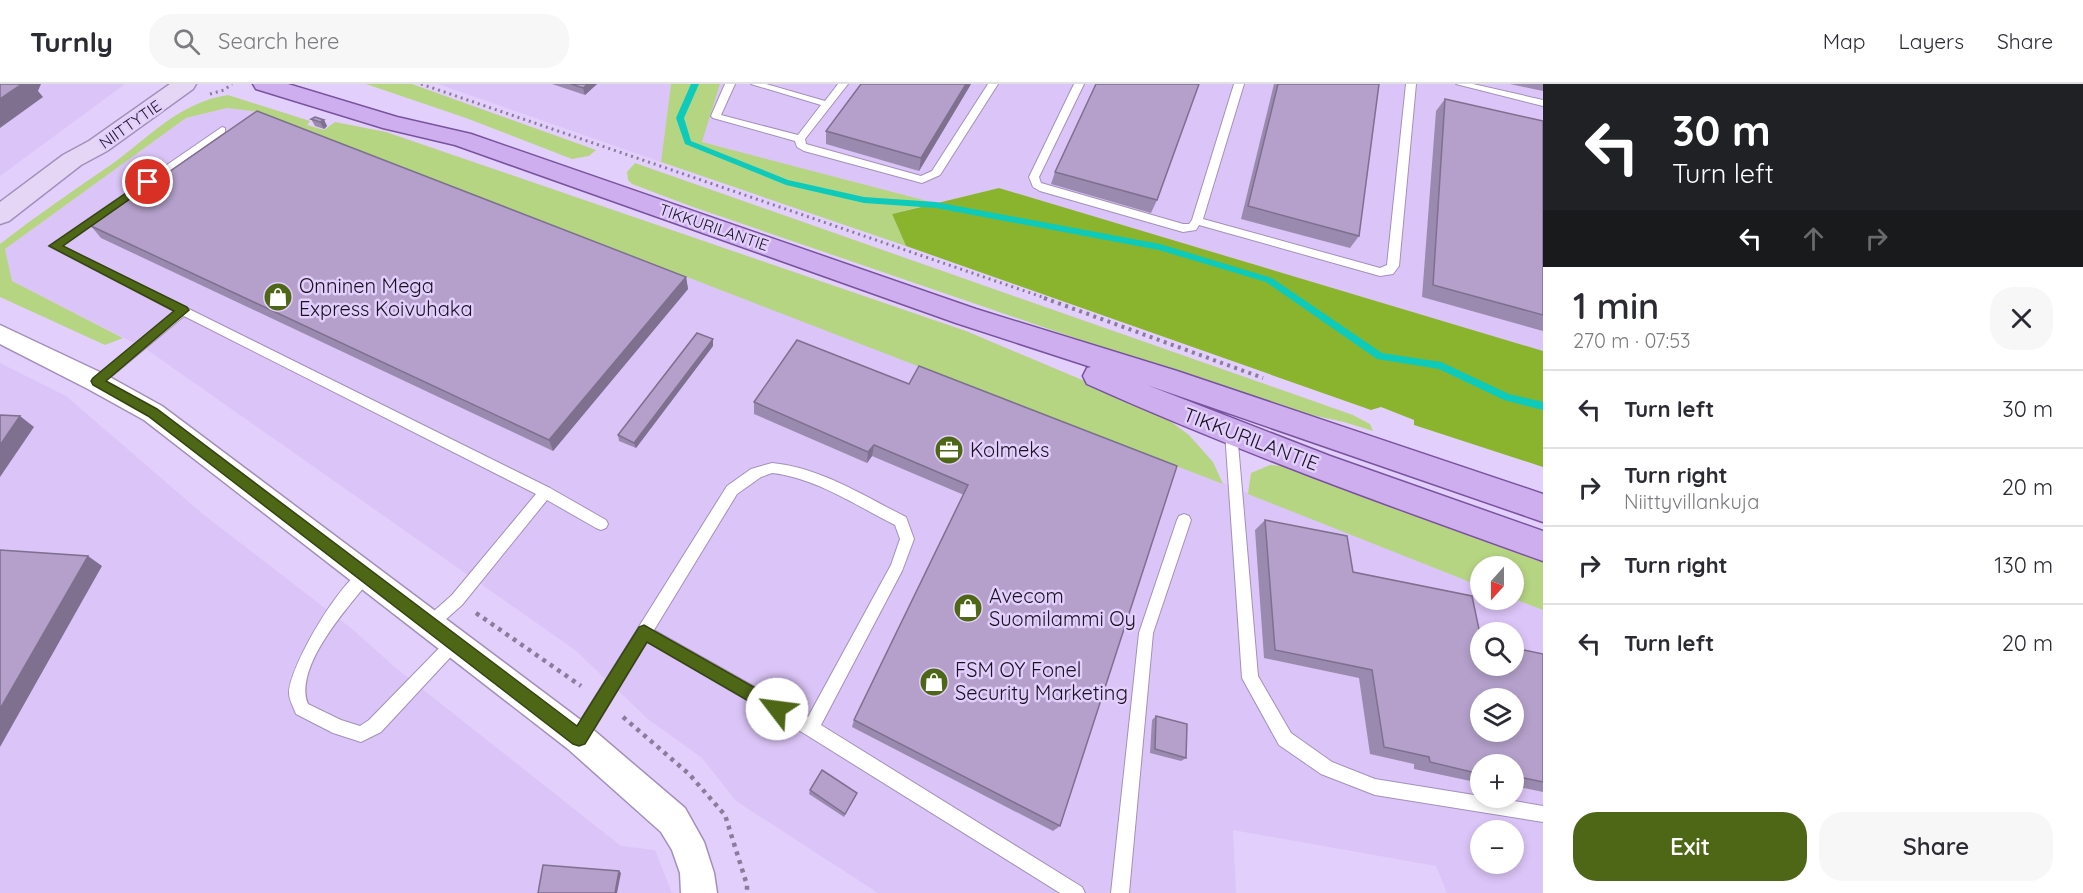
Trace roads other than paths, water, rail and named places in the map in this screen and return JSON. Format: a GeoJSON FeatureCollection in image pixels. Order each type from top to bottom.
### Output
{"type":"FeatureCollection","features":[{"type":"Feature","properties":{"kind":"main road","name":"NIITTYTIE"},"geometry":{"type":"LineString","coordinates":[[72,160],[85,143],[154,84]]}},
{"type":"Feature","properties":{"kind":"main road","name":"NIITTYTIE"},"geometry":{"type":"LineString","coordinates":[[0,215],[72,160],[98,146],[185,84]]}},
{"type":"Feature","properties":{"kind":"main road","name":"TIKKURILANTIE"},"geometry":{"type":"LineString","coordinates":[[264,84],[391,123],[462,139],[966,316],[1166,380],[1543,508]]}},
{"type":"Feature","properties":{"kind":"main road","name":"TIKKURILANTIE"},"geometry":{"type":"LineString","coordinates":[[338,84],[399,103],[462,139]]}},
{"type":"Feature","properties":{"kind":"main road","name":"TIKKURILANTIE"},"geometry":{"type":"LineString","coordinates":[[966,316],[1160,405],[1372,486],[1543,546]]}},
{"type":"Feature","properties":{"kind":"street"},"geometry":{"type":"LineString","coordinates":[[0,334],[97,381],[153,413],[579,738],[673,820],[687,842],[697,873],[699,893]]}},
{"type":"Feature","properties":{"kind":"lane"},"geometry":{"type":"LineString","coordinates":[[730,84],[716,116],[800,139]]}},
{"type":"Feature","properties":{"kind":"lane"},"geometry":{"type":"LineString","coordinates":[[756,84],[828,104]]}},
{"type":"Feature","properties":{"kind":"lane"},"geometry":{"type":"LineString","coordinates":[[843,84],[800,139],[801,145],[808,149],[922,180],[936,173],[993,84]]}},
{"type":"Feature","properties":{"kind":"lane"},"geometry":{"type":"LineString","coordinates":[[1079,84],[1034,181],[1044,189],[1183,228],[1192,227],[1197,220],[1239,84]]}},
{"type":"Feature","properties":{"kind":"lane"},"geometry":{"type":"LineString","coordinates":[[1197,220],[1380,272],[1389,271],[1393,266],[1411,84]]}},
{"type":"Feature","properties":{"kind":"lane"},"geometry":{"type":"LineString","coordinates":[[1461,84],[1543,103]]}},
{"type":"Feature","properties":{"kind":"lane"},"geometry":{"type":"LineString","coordinates":[[222,130],[54,246],[545,492],[601,524]]}},
{"type":"Feature","properties":{"kind":"lane"},"geometry":{"type":"LineString","coordinates":[[97,381],[183,310]]}},
{"type":"Feature","properties":{"kind":"lane"},"geometry":{"type":"LineString","coordinates":[[1231,432],[1250,678],[1285,739],[1327,768],[1375,787],[1543,814]]}},
{"type":"Feature","properties":{"kind":"lane"},"geometry":{"type":"LineString","coordinates":[[579,738],[732,490],[753,474],[773,468],[806,475],[901,521],[907,539],[897,567],[811,728]]}},
{"type":"Feature","properties":{"kind":"lane"},"geometry":{"type":"LineString","coordinates":[[430,624],[457,600],[545,492]]}},
{"type":"Feature","properties":{"kind":"lane"},"geometry":{"type":"LineString","coordinates":[[1120,893],[1146,633],[1184,520]]}},
{"type":"Feature","properties":{"kind":"lane"},"geometry":{"type":"LineString","coordinates":[[365,575],[332,614],[300,671],[296,693],[302,709],[339,727],[361,734],[375,726],[454,643]]}},
{"type":"Feature","properties":{"kind":"lane"},"geometry":{"type":"LineString","coordinates":[[644,632],[811,728],[1076,893]]}},
{"type":"Feature","properties":{"kind":"waterway"},"geometry":{"type":"LineString","coordinates":[[695,84],[680,118],[688,142],[786,182],[864,200],[936,205],[1160,247],[1269,280],[1380,356],[1441,366],[1507,397],[1543,406]]}},
{"type":"Feature","properties":{"kind":"place","name":"Onninen Mega Express Koivuhaka"},"geometry":{"type":"Point","coordinates":[278,297]}},
{"type":"Feature","properties":{"kind":"place","name":"Kolmeks"},"geometry":{"type":"Point","coordinates":[949,450]}},
{"type":"Feature","properties":{"kind":"place","name":"Avecom Suomilammi Oy"},"geometry":{"type":"Point","coordinates":[968,608]}},
{"type":"Feature","properties":{"kind":"place","name":"FSM OY Fonel Security Marketing"},"geometry":{"type":"Point","coordinates":[934,682]}}]}
